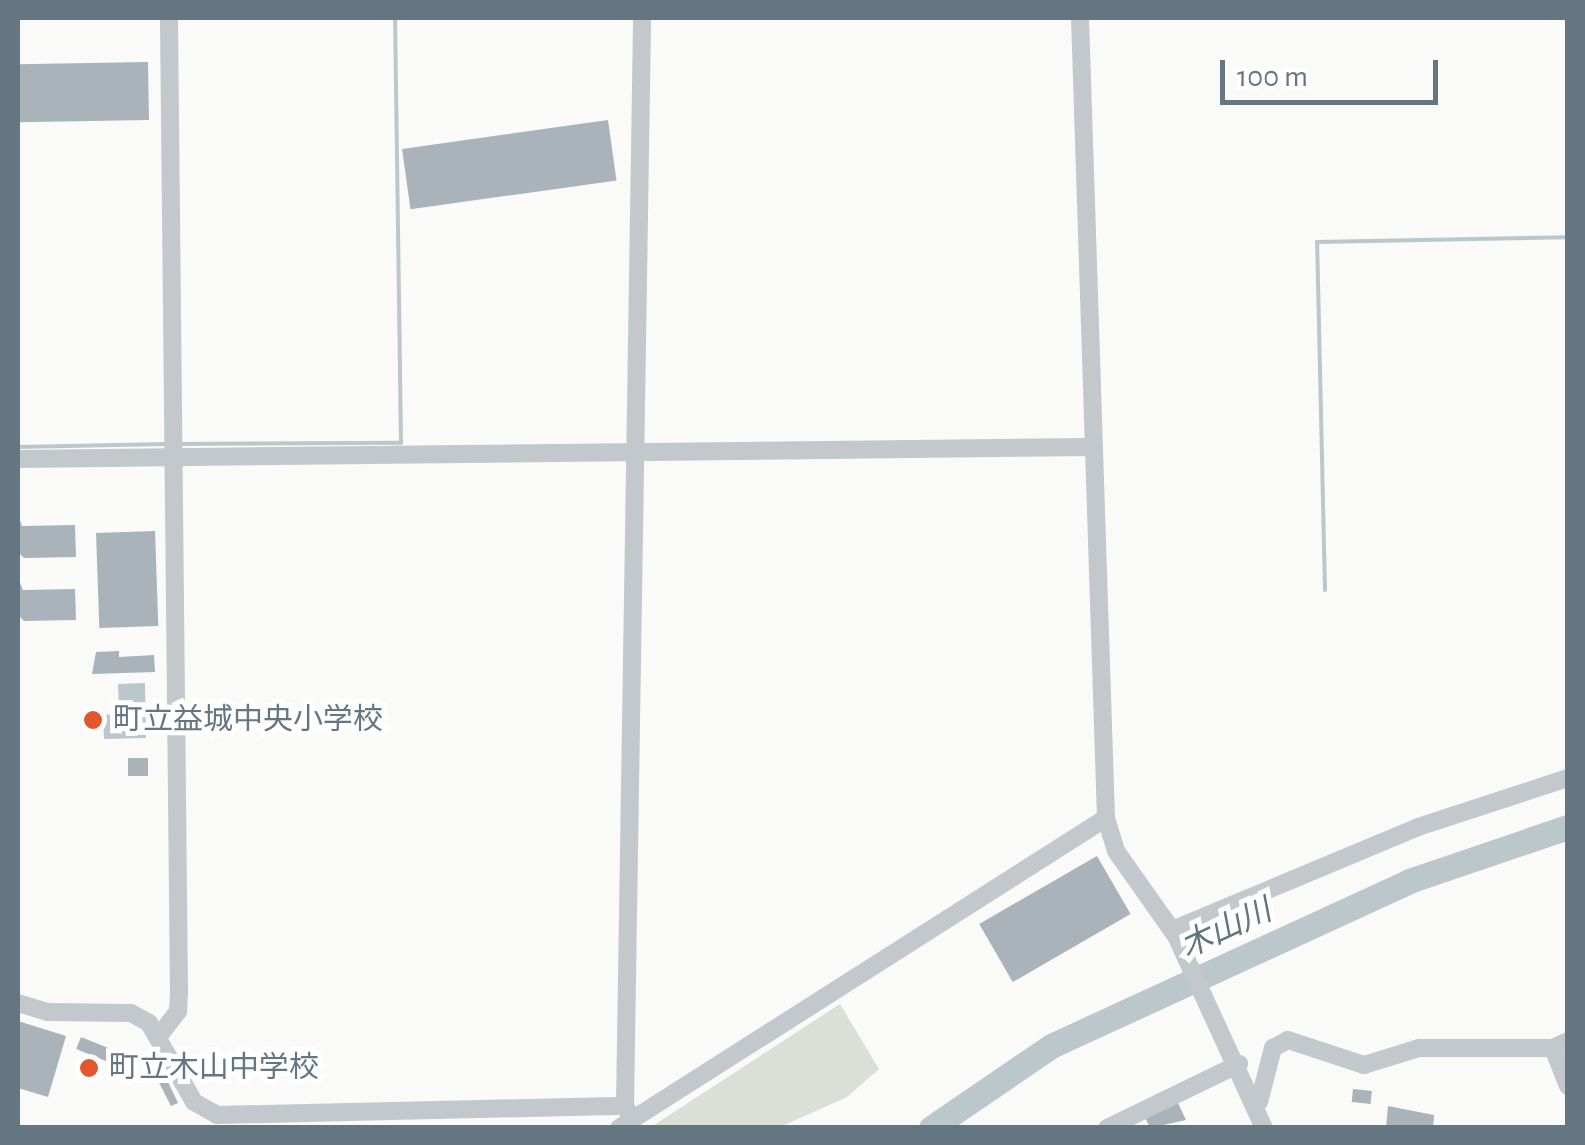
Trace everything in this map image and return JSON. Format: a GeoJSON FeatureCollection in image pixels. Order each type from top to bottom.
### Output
{"type":"FeatureCollection","features":[{"type":"Feature","properties":{"kind":"street"},"geometry":{"type":"LineString","coordinates":[[158,1037],[178,1010],[179,992],[169,456],[169,18]]}},
{"type":"Feature","properties":{"kind":"street"},"geometry":{"type":"LineString","coordinates":[[626,1118],[642,18]]}},
{"type":"Feature","properties":{"kind":"street"},"geometry":{"type":"LineString","coordinates":[[1080,18],[1106,818],[1116,851],[1174,933],[1238,1061],[1264,1128]]}},
{"type":"Feature","properties":{"kind":"street"},"geometry":{"type":"LineString","coordinates":[[18,459],[1091,447]]}},
{"type":"Feature","properties":{"kind":"street"},"geometry":{"type":"LineString","coordinates":[[1174,933],[1418,827],[1568,778]]}},
{"type":"Feature","properties":{"kind":"street"},"geometry":{"type":"LineString","coordinates":[[18,1003],[48,1012],[131,1013],[158,1037],[194,1102],[217,1115],[626,1118],[1106,818]]}},
{"type":"Feature","properties":{"kind":"street"},"geometry":{"type":"LineString","coordinates":[[1258,1107],[1268,1059],[1277,1043],[1288,1040],[1364,1066],[1419,1048],[1560,1044],[1568,1086]]}},
{"type":"Feature","properties":{"kind":"street"},"geometry":{"type":"LineString","coordinates":[[1107,1128],[1238,1061]]}},
{"type":"Feature","properties":{"kind":"shaded area"},"geometry":{"type":"Polygon","coordinates":[[[145,683],[146,738],[104,739],[103,715],[119,714],[118,684],[145,683]]]}},
{"type":"Feature","properties":{"kind":"shaded area"},"geometry":{"type":"Polygon","coordinates":[[[840,1004],[879,1069],[847,1097],[780,1127],[651,1127],[840,1004]]]}},
{"type":"Feature","properties":{"kind":"building"},"geometry":{"type":"Polygon","coordinates":[[[148,62],[149,120],[19,122],[18,64],[148,62]]]}},
{"type":"Feature","properties":{"kind":"building"},"geometry":{"type":"Polygon","coordinates":[[[608,120],[616,180],[411,209],[402,149],[608,120]]]}},
{"type":"Feature","properties":{"kind":"building"},"geometry":{"type":"Polygon","coordinates":[[[18,515],[22,526],[75,525],[76,557],[24,558],[18,552],[18,515]]]}},
{"type":"Feature","properties":{"kind":"building"},"geometry":{"type":"Polygon","coordinates":[[[155,531],[158,626],[99,628],[96,533],[155,531]]]}},
{"type":"Feature","properties":{"kind":"building"},"geometry":{"type":"Polygon","coordinates":[[[18,578],[23,590],[75,589],[76,620],[24,621],[18,615],[18,578]]]}},
{"type":"Feature","properties":{"kind":"building"},"geometry":{"type":"Polygon","coordinates":[[[119,651],[119,657],[154,655],[155,672],[92,674],[96,652],[119,651]]]}},
{"type":"Feature","properties":{"kind":"building"},"geometry":{"type":"Polygon","coordinates":[[[128,758],[148,758],[148,776],[128,776],[128,758]]]}},
{"type":"Feature","properties":{"kind":"building"},"geometry":{"type":"Polygon","coordinates":[[[1097,856],[1130,914],[1013,982],[979,924],[1097,856]]]}},
{"type":"Feature","properties":{"kind":"building"},"geometry":{"type":"Polygon","coordinates":[[[18,1021],[66,1036],[48,1097],[18,1088],[18,1021]]]}},
{"type":"Feature","properties":{"kind":"building"},"geometry":{"type":"Polygon","coordinates":[[[81,1037],[131,1057],[126,1069],[76,1049],[81,1037]]]}},
{"type":"Feature","properties":{"kind":"building"},"geometry":{"type":"Polygon","coordinates":[[[161,1067],[178,1103],[171,1106],[153,1071],[161,1067]]]}},
{"type":"Feature","properties":{"kind":"building"},"geometry":{"type":"Polygon","coordinates":[[[1353,1089],[1372,1091],[1371,1104],[1352,1102],[1353,1089]]]}},
{"type":"Feature","properties":{"kind":"building"},"geometry":{"type":"Polygon","coordinates":[[[1177,1101],[1186,1120],[1150,1128],[1145,1117],[1177,1101]]]}},
{"type":"Feature","properties":{"kind":"building"},"geometry":{"type":"Polygon","coordinates":[[[1388,1106],[1434,1115],[1433,1128],[1386,1128],[1388,1106]]]}},
{"type":"Feature","properties":{"kind":"waterway"},"geometry":{"type":"LineString","coordinates":[[181,444],[401,443],[395,18]]}},
{"type":"Feature","properties":{"kind":"waterway"},"geometry":{"type":"LineString","coordinates":[[1325,590],[1317,242],[1568,237]]}},
{"type":"Feature","properties":{"kind":"waterway"},"geometry":{"type":"LineString","coordinates":[[18,447],[167,444]]}},
{"type":"Feature","properties":{"kind":"waterway","name":"木山川"},"geometry":{"type":"LineString","coordinates":[[931,1128],[1051,1046],[1409,881],[1568,827]]}},
{"type":"Feature","properties":{"kind":"place","name":"町立益城中央小学校"},"geometry":{"type":"Point","coordinates":[93,720]}},
{"type":"Feature","properties":{"kind":"place","name":"町立木山中学校"},"geometry":{"type":"Point","coordinates":[89,1068]}}]}
